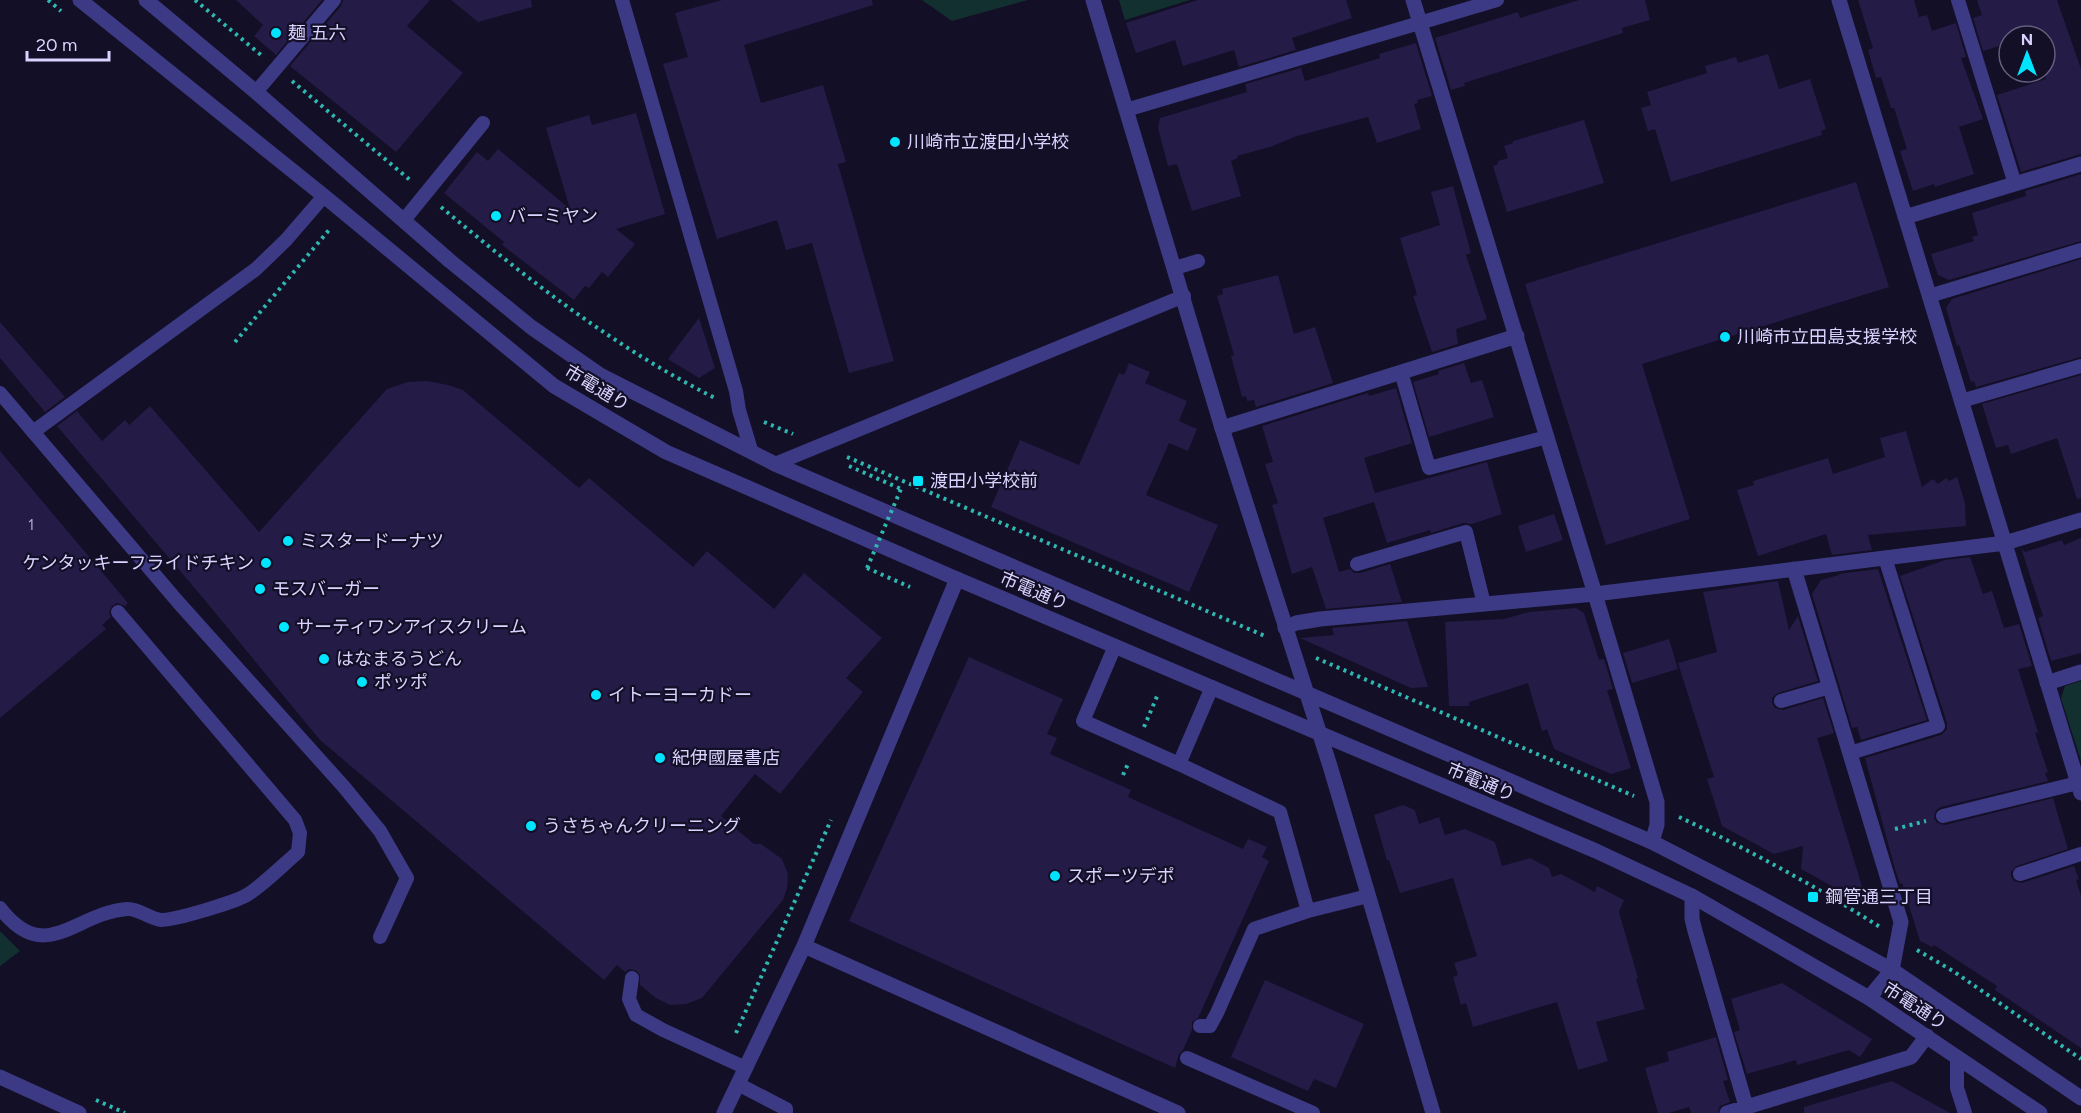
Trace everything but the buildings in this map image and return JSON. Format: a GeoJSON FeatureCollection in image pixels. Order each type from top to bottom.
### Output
{"type":"FeatureCollection","features":[{"type":"Feature","properties":{"kind":"street","name":"市電通り"},"geometry":{"type":"LineString","coordinates":[[80,0],[324,196],[554,386],[666,452],[957,579],[1319,732],[1692,896],[1869,998],[2040,1113]]}},
{"type":"Feature","properties":{"kind":"street","name":"市電通り"},"geometry":{"type":"LineString","coordinates":[[146,0],[531,327],[600,375],[775,464],[1652,842],[1892,970],[2081,1098]]}},
{"type":"Feature","properties":{"kind":"street"},"geometry":{"type":"LineString","coordinates":[[1093,0],[1222,428],[1319,732],[1433,1113]]}},
{"type":"Feature","properties":{"kind":"street"},"geometry":{"type":"LineString","coordinates":[[1413,0],[1657,802],[1657,825],[1652,842]]}},
{"type":"Feature","properties":{"kind":"street"},"geometry":{"type":"LineString","coordinates":[[1839,0],[2080,788]]}},
{"type":"Feature","properties":{"kind":"street"},"geometry":{"type":"LineString","coordinates":[[1905,217],[2081,164]]}},
{"type":"Feature","properties":{"kind":"street"},"geometry":{"type":"LineString","coordinates":[[1222,428],[1517,336]]}},
{"type":"Feature","properties":{"kind":"street"},"geometry":{"type":"LineString","coordinates":[[1285,628],[1296,623],[1320,619],[1595,594],[2005,543],[2081,520]]}},
{"type":"Feature","properties":{"kind":"street"},"geometry":{"type":"LineString","coordinates":[[1794,569],[1901,922],[1892,970],[1869,998]]}},
{"type":"Feature","properties":{"kind":"street"},"geometry":{"type":"LineString","coordinates":[[724,1113],[804,946],[957,579]]}},
{"type":"Feature","properties":{"kind":"street"},"geometry":{"type":"LineString","coordinates":[[2047,682],[2081,672]]}},
{"type":"Feature","properties":{"kind":"street"},"geometry":{"type":"LineString","coordinates":[[1692,896],[1692,919],[1695,932],[1747,1110]]}},
{"type":"Feature","properties":{"kind":"street"},"geometry":{"type":"LineString","coordinates":[[804,946],[1178,1113]]}},
{"type":"Feature","properties":{"kind":"street"},"geometry":{"type":"LineString","coordinates":[[1727,1113],[1747,1110],[1911,1057],[1927,1036]]}},
{"type":"Feature","properties":{"kind":"street"},"geometry":{"type":"LineString","coordinates":[[0,1077],[79,1113]]}},
{"type":"Feature","properties":{"kind":"lane"},"geometry":{"type":"LineString","coordinates":[[256,92],[334,0]]}},
{"type":"Feature","properties":{"kind":"lane"},"geometry":{"type":"LineString","coordinates":[[622,0],[736,391],[751,450]]}},
{"type":"Feature","properties":{"kind":"lane"},"geometry":{"type":"LineString","coordinates":[[1126,110],[1497,0]]}},
{"type":"Feature","properties":{"kind":"lane"},"geometry":{"type":"LineString","coordinates":[[1958,0],[2015,184]]}},
{"type":"Feature","properties":{"kind":"lane"},"geometry":{"type":"LineString","coordinates":[[404,220],[483,123]]}},
{"type":"Feature","properties":{"kind":"lane"},"geometry":{"type":"LineString","coordinates":[[33,432],[256,269],[286,240],[324,196]]}},
{"type":"Feature","properties":{"kind":"lane"},"geometry":{"type":"LineString","coordinates":[[1929,296],[2081,250]]}},
{"type":"Feature","properties":{"kind":"lane"},"geometry":{"type":"LineString","coordinates":[[1175,268],[1198,261]]}},
{"type":"Feature","properties":{"kind":"lane"},"geometry":{"type":"LineString","coordinates":[[775,464],[1184,296]]}},
{"type":"Feature","properties":{"kind":"lane"},"geometry":{"type":"LineString","coordinates":[[1961,401],[2081,366]]}},
{"type":"Feature","properties":{"kind":"lane"},"geometry":{"type":"LineString","coordinates":[[1401,372],[1429,468],[1547,437]]}},
{"type":"Feature","properties":{"kind":"lane"},"geometry":{"type":"LineString","coordinates":[[0,393],[178,602],[380,831],[407,878],[380,937]]}},
{"type":"Feature","properties":{"kind":"lane"},"geometry":{"type":"LineString","coordinates":[[1357,564],[1466,532],[1484,603]]}},
{"type":"Feature","properties":{"kind":"lane"},"geometry":{"type":"LineString","coordinates":[[1850,753],[1938,726],[1885,558]]}},
{"type":"Feature","properties":{"kind":"lane"},"geometry":{"type":"LineString","coordinates":[[0,908],[9,920],[26,933],[44,936],[129,908],[158,920],[174,919],[245,896],[298,852],[300,833],[295,820],[118,612]]}},
{"type":"Feature","properties":{"kind":"lane"},"geometry":{"type":"LineString","coordinates":[[1115,646],[1083,721],[1280,812],[1308,910]]}},
{"type":"Feature","properties":{"kind":"lane"},"geometry":{"type":"LineString","coordinates":[[1179,764],[1212,687]]}},
{"type":"Feature","properties":{"kind":"lane"},"geometry":{"type":"LineString","coordinates":[[1781,701],[1830,687]]}},
{"type":"Feature","properties":{"kind":"lane"},"geometry":{"type":"LineString","coordinates":[[1942,816],[2080,788]]}},
{"type":"Feature","properties":{"kind":"lane"},"geometry":{"type":"LineString","coordinates":[[2020,874],[2081,854]]}},
{"type":"Feature","properties":{"kind":"lane"},"geometry":{"type":"LineString","coordinates":[[1200,1026],[1209,1026],[1217,1013],[1254,929],[1308,910],[1368,896]]}},
{"type":"Feature","properties":{"kind":"lane"},"geometry":{"type":"LineString","coordinates":[[632,978],[629,999],[636,1015],[746,1068]]}},
{"type":"Feature","properties":{"kind":"lane"},"geometry":{"type":"LineString","coordinates":[[1957,1057],[1957,1088],[1965,1113]]}},
{"type":"Feature","properties":{"kind":"lane"},"geometry":{"type":"LineString","coordinates":[[1187,1058],[1312,1113]]}},
{"type":"Feature","properties":{"kind":"lane"},"geometry":{"type":"LineString","coordinates":[[738,1084],[786,1110],[786,1113]]}},
{"type":"Feature","properties":{"kind":"path"},"geometry":{"type":"LineString","coordinates":[[195,0],[265,58]]}},
{"type":"Feature","properties":{"kind":"path"},"geometry":{"type":"LineString","coordinates":[[285,76],[538,286],[614,339],[690,386],[726,404]]}},
{"type":"Feature","properties":{"kind":"path"},"geometry":{"type":"LineString","coordinates":[[235,342],[329,230]]}},
{"type":"Feature","properties":{"kind":"path"},"geometry":{"type":"LineString","coordinates":[[757,419],[800,437]]}},
{"type":"Feature","properties":{"kind":"path"},"geometry":{"type":"LineString","coordinates":[[842,455],[1263,634]]}},
{"type":"Feature","properties":{"kind":"path"},"geometry":{"type":"LineString","coordinates":[[849,466],[901,489],[867,568],[910,587]]}},
{"type":"Feature","properties":{"kind":"path"},"geometry":{"type":"LineString","coordinates":[[1307,654],[1636,797]]}},
{"type":"Feature","properties":{"kind":"path"},"geometry":{"type":"LineString","coordinates":[[724,1059],[834,812]]}},
{"type":"Feature","properties":{"kind":"path"},"geometry":{"type":"LineString","coordinates":[[1674,815],[1722,837],[1874,923]]}},
{"type":"Feature","properties":{"kind":"path"},"geometry":{"type":"LineString","coordinates":[[1874,835],[1942,816]]}},
{"type":"Feature","properties":{"kind":"path"},"geometry":{"type":"LineString","coordinates":[[1923,953],[2081,1059]]}},
{"type":"Feature","properties":{"kind":"green space"},"geometry":{"type":"Polygon","coordinates":[[[922,0],[1028,0],[952,21],[922,0]]]}},
{"type":"Feature","properties":{"kind":"green space"},"geometry":{"type":"Polygon","coordinates":[[[1119,0],[1190,0],[1125,20],[1119,0]]]}},
{"type":"Feature","properties":{"kind":"green space"},"geometry":{"type":"Polygon","coordinates":[[[2081,681],[2081,761],[2061,698],[2065,686],[2081,681]]]}},
{"type":"Feature","properties":{"kind":"green space"},"geometry":{"type":"Polygon","coordinates":[[[0,931],[20,951],[0,966],[0,931]]]}},
{"type":"Feature","properties":{"kind":"place","name":"麺 五六"},"geometry":{"type":"Point","coordinates":[276,33]}},
{"type":"Feature","properties":{"kind":"place","name":"川崎市立渡田小学校"},"geometry":{"type":"Point","coordinates":[895,142]}},
{"type":"Feature","properties":{"kind":"place","name":"バーミヤン"},"geometry":{"type":"Point","coordinates":[496,216]}},
{"type":"Feature","properties":{"kind":"place","name":"川崎市立田島支援学校"},"geometry":{"type":"Point","coordinates":[1725,337]}},
{"type":"Feature","properties":{"kind":"place","name":"渡田小学校前"},"geometry":{"type":"Point","coordinates":[918,481]}},
{"type":"Feature","properties":{"kind":"place","name":"ミスタードーナツ"},"geometry":{"type":"Point","coordinates":[288,541]}},
{"type":"Feature","properties":{"kind":"place","name":"ケンタッキーフライドチキン"},"geometry":{"type":"Point","coordinates":[266,563]}},
{"type":"Feature","properties":{"kind":"place","name":"モスバーガー"},"geometry":{"type":"Point","coordinates":[260,589]}},
{"type":"Feature","properties":{"kind":"place","name":"サーティワンアイスクリーム"},"geometry":{"type":"Point","coordinates":[284,627]}},
{"type":"Feature","properties":{"kind":"place","name":"はなまるうどん"},"geometry":{"type":"Point","coordinates":[324,659]}},
{"type":"Feature","properties":{"kind":"place","name":"ポッポ"},"geometry":{"type":"Point","coordinates":[362,682]}},
{"type":"Feature","properties":{"kind":"place","name":"イトーヨーカドー"},"geometry":{"type":"Point","coordinates":[596,695]}},
{"type":"Feature","properties":{"kind":"place","name":"紀伊國屋書店"},"geometry":{"type":"Point","coordinates":[660,758]}},
{"type":"Feature","properties":{"kind":"place","name":"うさちゃんクリーニング"},"geometry":{"type":"Point","coordinates":[531,826]}},
{"type":"Feature","properties":{"kind":"place","name":"スポーツデポ"},"geometry":{"type":"Point","coordinates":[1055,876]}},
{"type":"Feature","properties":{"kind":"place","name":"鋼管通三丁目"},"geometry":{"type":"Point","coordinates":[1813,897]}}]}
